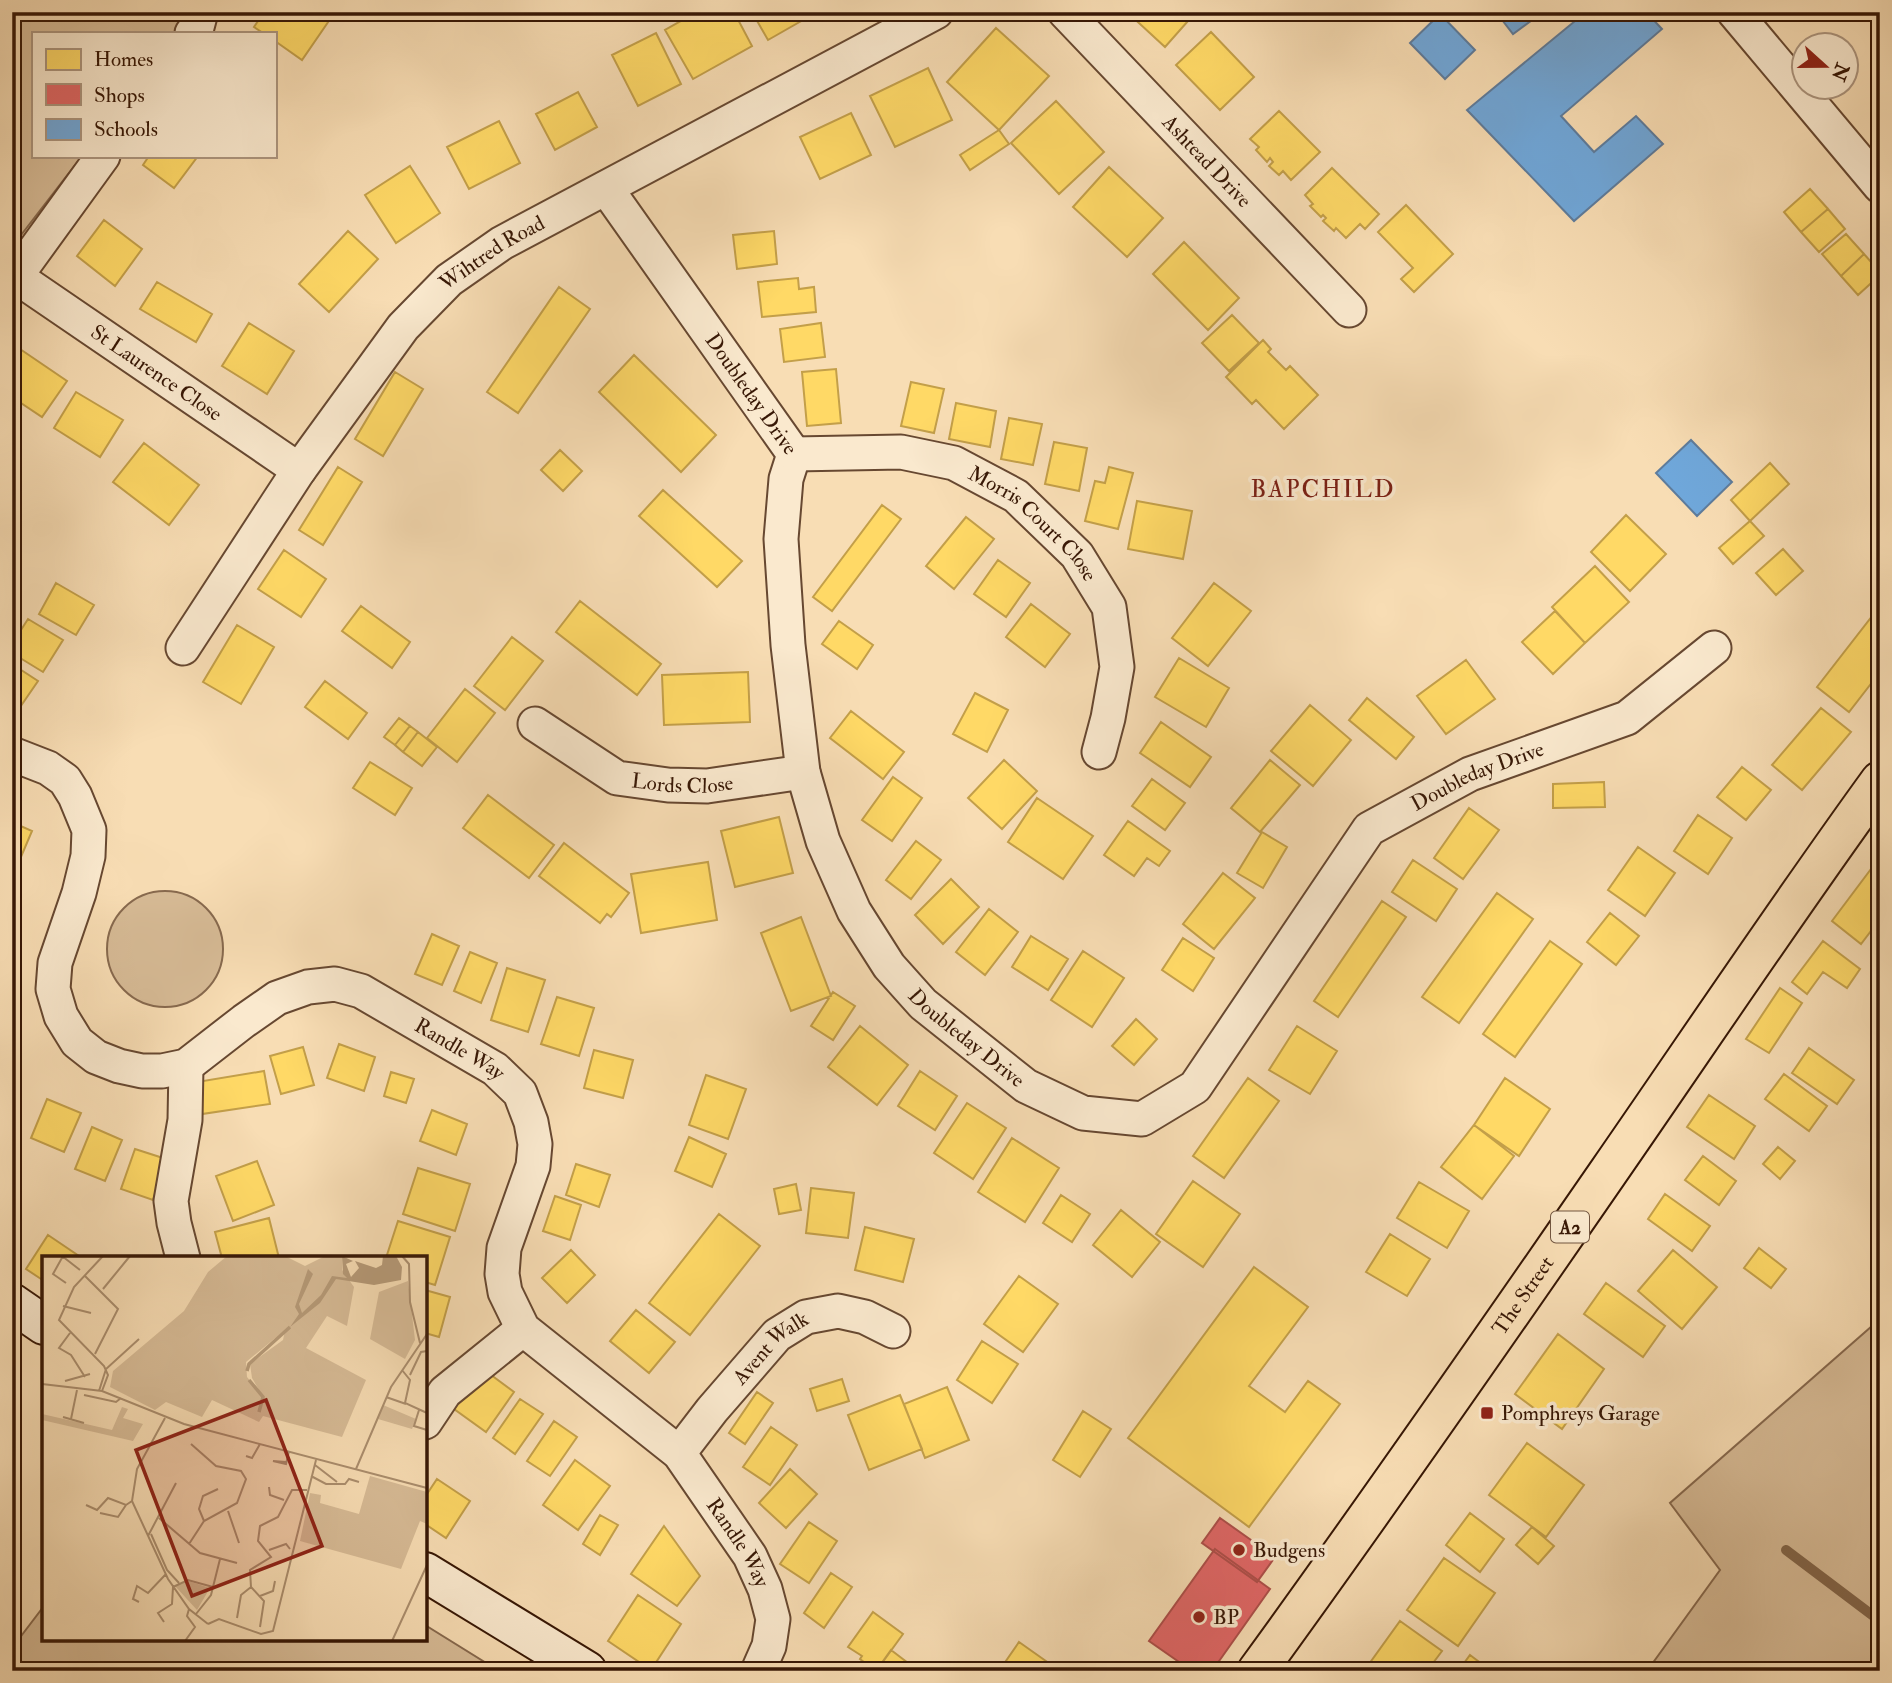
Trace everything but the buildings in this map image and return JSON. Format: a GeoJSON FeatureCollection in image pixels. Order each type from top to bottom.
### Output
{"type":"FeatureCollection","features":[{"type":"Feature","properties":{"kind":"main road","name":"The Street"},"geometry":{"type":"LineString","coordinates":[[1257,1671],[1412,1455],[1880,781]]}},
{"type":"Feature","properties":{"kind":"street"},"geometry":{"type":"LineString","coordinates":[[193,32],[201,12]]}},
{"type":"Feature","properties":{"kind":"street","name":"Wihtred Road"},"geometry":{"type":"LineString","coordinates":[[183,648],[299,470],[403,327],[449,281],[502,243],[936,12]]}},
{"type":"Feature","properties":{"kind":"street","name":"Ashtead Drive"},"geometry":{"type":"LineString","coordinates":[[1065,12],[1349,310]]}},
{"type":"Feature","properties":{"kind":"street"},"geometry":{"type":"LineString","coordinates":[[1734,12],[1880,186]]}},
{"type":"Feature","properties":{"kind":"street","name":"St Laurence Close"},"geometry":{"type":"LineString","coordinates":[[102,158],[14,275],[299,470]]}},
{"type":"Feature","properties":{"kind":"street","name":"Doubleday Drive"},"geometry":{"type":"LineString","coordinates":[[606,188],[794,454],[786,479],[781,539],[788,645],[803,772],[824,841],[854,911],[889,966],[923,1004],[1026,1086],[1083,1113],[1142,1119],[1195,1087],[1369,829],[1470,774],[1627,718],[1714,648]]}},
{"type":"Feature","properties":{"kind":"street","name":"Morris Court Close"},"geometry":{"type":"LineString","coordinates":[[794,454],[901,452],[954,463],[1016,496],[1077,555],[1109,607],[1117,667],[1099,752]]}},
{"type":"Feature","properties":{"kind":"street","name":"Lords Close"},"geometry":{"type":"LineString","coordinates":[[535,724],[617,778],[668,785],[707,786],[803,772]]}},
{"type":"Feature","properties":{"kind":"street"},"geometry":{"type":"LineString","coordinates":[[12,754],[48,768],[65,780],[84,814],[89,830],[88,856],[79,893],[55,963],[53,989],[61,1016],[77,1042],[96,1057],[119,1066],[142,1070],[162,1071],[186,1066],[185,1119],[171,1202],[182,1256]]}},
{"type":"Feature","properties":{"kind":"street","name":"Randle Way"},"geometry":{"type":"LineString","coordinates":[[186,1066],[277,998],[308,987],[335,984],[361,991],[495,1069],[520,1093],[531,1122],[535,1144],[533,1166],[504,1248],[502,1274],[505,1292],[523,1329],[679,1453],[750,1556],[765,1589],[773,1619],[769,1646],[758,1671]]}},
{"type":"Feature","properties":{"kind":"street"},"geometry":{"type":"LineString","coordinates":[[12,1303],[42,1324]]}},
{"type":"Feature","properties":{"kind":"street","name":"Avent Walk"},"geometry":{"type":"LineString","coordinates":[[679,1453],[777,1335],[806,1317],[838,1311],[865,1317],[893,1331]]}},
{"type":"Feature","properties":{"kind":"street"},"geometry":{"type":"LineString","coordinates":[[427,1419],[445,1392],[523,1329]]}},
{"type":"Feature","properties":{"kind":"street"},"geometry":{"type":"LineString","coordinates":[[427,1573],[587,1671]]}},
{"type":"Feature","properties":{"kind":"shaded area"},"geometry":{"type":"Polygon","coordinates":[[[12,12],[187,12],[177,32],[32,32],[32,158],[80,158],[18,239],[12,239],[12,12]]]}},
{"type":"Feature","properties":{"kind":"shaded area"},"geometry":{"type":"Polygon","coordinates":[[[165,891],[187,896],[206,908],[218,927],[223,949],[218,971],[206,990],[187,1002],[165,1007],[143,1002],[124,990],[112,971],[107,949],[112,927],[124,908],[143,896],[165,891]]]}},
{"type":"Feature","properties":{"kind":"shaded area"},"geometry":{"type":"Polygon","coordinates":[[[1880,1319],[1880,1671],[1647,1671],[1720,1570],[1670,1503],[1880,1319]]]}},
{"type":"Feature","properties":{"kind":"shaded area"},"geometry":{"type":"Polygon","coordinates":[[[42,1609],[42,1641],[427,1641],[427,1626],[499,1671],[12,1671],[12,1648],[42,1609]]]}},
{"type":"Feature","properties":{"kind":"waterway"},"geometry":{"type":"LineString","coordinates":[[1786,1550],[1880,1621]]}},
{"type":"Feature","properties":{"kind":"place","name":"Pomphreys Garage"},"geometry":{"type":"Point","coordinates":[1487,1413]}},
{"type":"Feature","properties":{"kind":"place","name":"Budgens"},"geometry":{"type":"Point","coordinates":[1239,1550]}},
{"type":"Feature","properties":{"kind":"place","name":"BP"},"geometry":{"type":"Point","coordinates":[1199,1617]}},
{"type":"Feature","properties":{"kind":"district","name":"BAPCHILD"},"geometry":{"type":"Point","coordinates":[1323,489]}}]}
